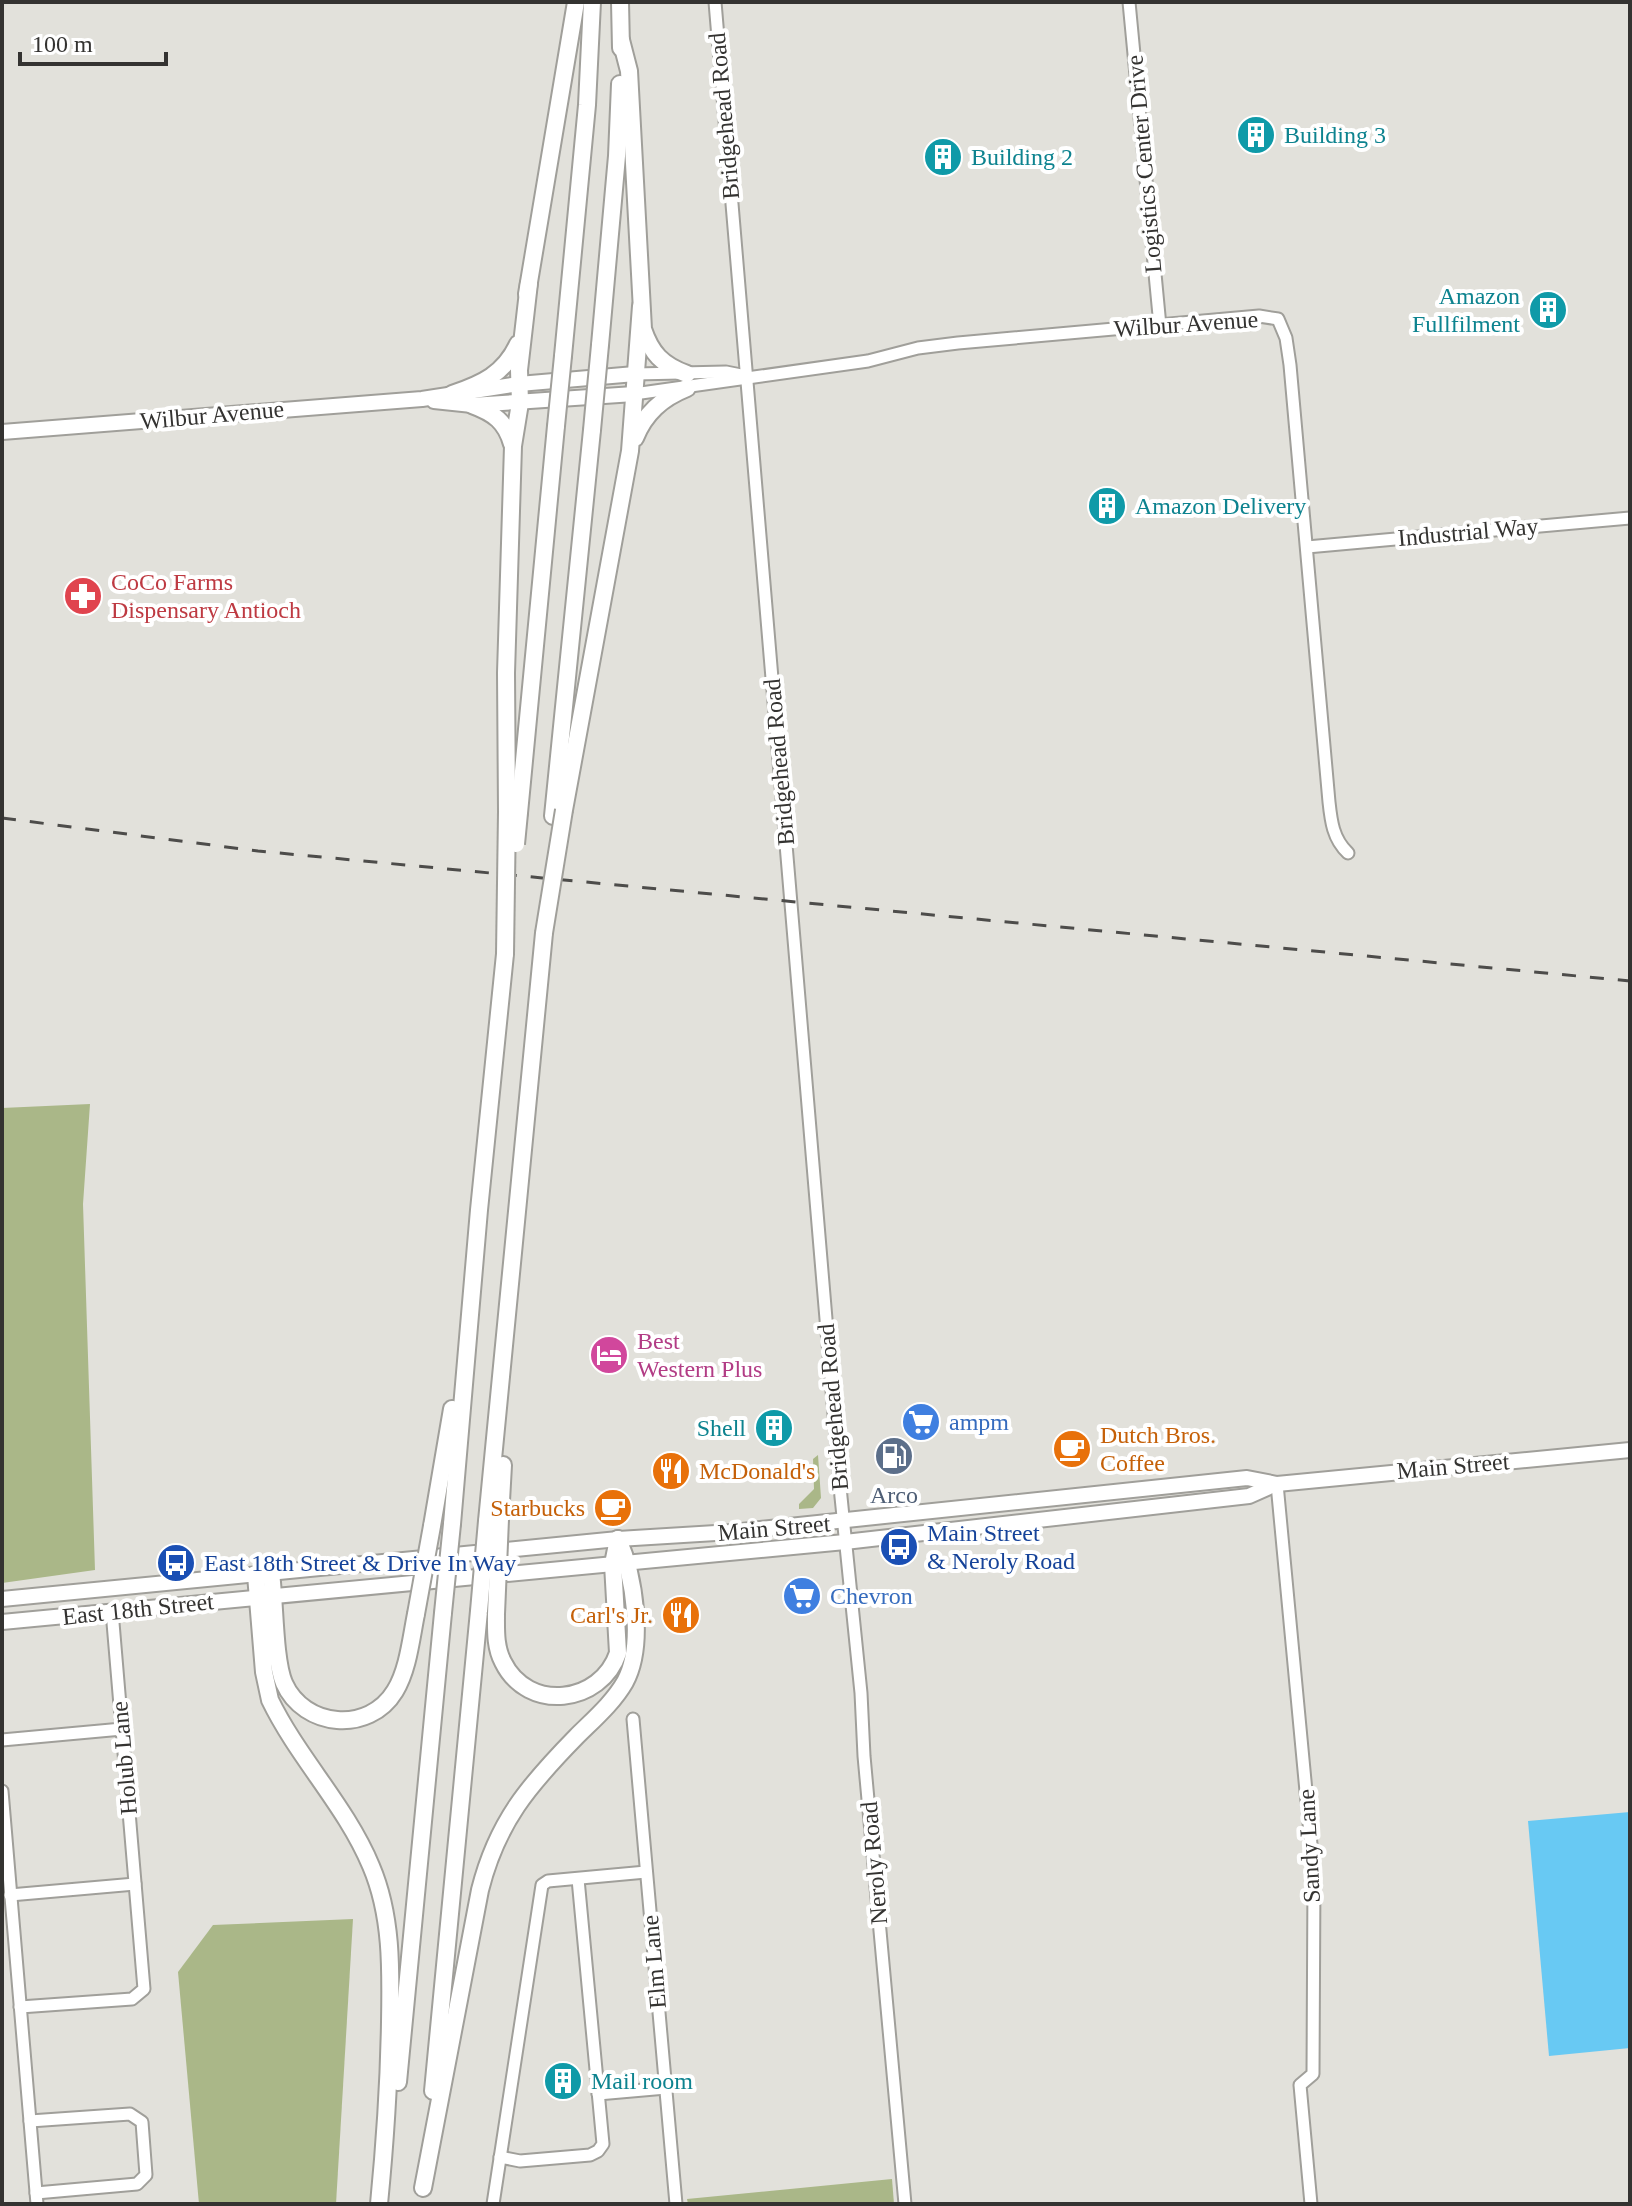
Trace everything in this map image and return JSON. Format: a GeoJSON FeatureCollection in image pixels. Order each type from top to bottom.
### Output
{"type":"FeatureCollection","features":[{"type":"Feature","properties":{"kind":"highway"},"geometry":{"type":"LineString","coordinates":[[452,394],[487,380],[507,365],[518,343],[576,2]]}},
{"type":"Feature","properties":{"kind":"highway"},"geometry":{"type":"LineString","coordinates":[[386,2204],[505,954],[513,813],[586,120],[592,2]]}},
{"type":"Feature","properties":{"kind":"highway"},"geometry":{"type":"LineString","coordinates":[[423,2196],[479,1611],[493,1520],[511,1272],[544,933],[559,813],[617,156],[620,2]]}},
{"type":"Feature","properties":{"kind":"highway"},"geometry":{"type":"LineString","coordinates":[[621,40],[629,71],[643,329],[651,350],[687,381],[647,415],[630,451]]}},
{"type":"Feature","properties":{"kind":"highway"},"geometry":{"type":"LineString","coordinates":[[513,813],[506,673],[513,446],[520,403],[519,384],[529,283]]}},
{"type":"Feature","properties":{"kind":"highway"},"geometry":{"type":"LineString","coordinates":[[559,813],[630,451],[641,306]]}},
{"type":"Feature","properties":{"kind":"highway"},"geometry":{"type":"LineString","coordinates":[[472,405],[499,418],[513,446]]}},
{"type":"Feature","properties":{"kind":"highway"},"geometry":{"type":"LineString","coordinates":[[263,1574],[283,1681],[297,1703],[307,1711],[334,1720],[349,1721],[374,1712],[395,1691],[416,1614],[456,1390],[470,1237],[479,1210]]}},
{"type":"Feature","properties":{"kind":"highway"},"geometry":{"type":"LineString","coordinates":[[493,1520],[497,1648],[508,1672],[517,1681],[541,1694],[567,1696],[581,1693],[605,1677],[614,1666],[618,1653],[618,1539]]}},
{"type":"Feature","properties":{"kind":"highway"},"geometry":{"type":"LineString","coordinates":[[423,2196],[480,1890],[490,1854],[505,1821],[525,1793],[607,1706],[631,1668],[635,1640],[620,1564]]}},
{"type":"Feature","properties":{"kind":"highway"},"geometry":{"type":"LineString","coordinates":[[266,1597],[264,1672],[270,1700],[365,1852],[378,1882],[386,1914],[390,1960],[389,2053],[387,2121],[379,2204]]}},
{"type":"Feature","properties":{"kind":"main road","name":"Wilbur Avenue"},"geometry":{"type":"LineString","coordinates":[[2,432],[422,399],[519,384],[635,374]]}},
{"type":"Feature","properties":{"kind":"main road","name":"Wilbur Avenue"},"geometry":{"type":"LineString","coordinates":[[422,399],[472,405],[634,394]]}},
{"type":"Feature","properties":{"kind":"main road","name":"Main Street"},"geometry":{"type":"LineString","coordinates":[[263,1574],[618,1539],[843,1522],[1247,1478],[1277,1484],[1630,1450]]}},
{"type":"Feature","properties":{"kind":"main road","name":"Main Street"},"geometry":{"type":"LineString","coordinates":[[266,1597],[845,1542],[1249,1496],[1277,1484]]}},
{"type":"Feature","properties":{"kind":"main road","name":"East 18th Street"},"geometry":{"type":"LineString","coordinates":[[2,1599],[263,1574]]}},
{"type":"Feature","properties":{"kind":"main road","name":"East 18th Street"},"geometry":{"type":"LineString","coordinates":[[2,1622],[266,1597]]}},
{"type":"Feature","properties":{"kind":"street","name":"Bridgehead Road"},"geometry":{"type":"LineString","coordinates":[[715,2],[843,1522]]}},
{"type":"Feature","properties":{"kind":"street","name":"Logistics Center Drive"},"geometry":{"type":"LineString","coordinates":[[1129,2],[1160,326]]}},
{"type":"Feature","properties":{"kind":"street","name":"Wilbur Avenue"},"geometry":{"type":"LineString","coordinates":[[635,374],[687,381],[726,382],[746,376],[868,361],[918,348],[1259,316],[1278,319],[1286,338],[1290,365],[1332,828],[1348,853]]}},
{"type":"Feature","properties":{"kind":"street","name":"Wilbur Avenue"},"geometry":{"type":"LineString","coordinates":[[634,394],[687,381]]}},
{"type":"Feature","properties":{"kind":"street","name":"Industrial Way"},"geometry":{"type":"LineString","coordinates":[[1307,547],[1630,518]]}},
{"type":"Feature","properties":{"kind":"street","name":"Sandy Lane"},"geometry":{"type":"LineString","coordinates":[[1277,1484],[1314,1876],[1313,2074],[1300,2085],[1311,2204]]}},
{"type":"Feature","properties":{"kind":"street","name":"Neroly Road"},"geometry":{"type":"LineString","coordinates":[[843,1522],[861,1693],[864,1756],[905,2204]]}},
{"type":"Feature","properties":{"kind":"street","name":"Holub Lane"},"geometry":{"type":"LineString","coordinates":[[20,2007],[139,1996],[144,1989],[112,1611]]}},
{"type":"Feature","properties":{"kind":"street","name":"Elm Lane"},"geometry":{"type":"LineString","coordinates":[[633,1719],[676,2204]]}},
{"type":"Feature","properties":{"kind":"street"},"geometry":{"type":"LineString","coordinates":[[2,1740],[122,1729]]}},
{"type":"Feature","properties":{"kind":"street"},"geometry":{"type":"LineString","coordinates":[[2,1791],[10,1895],[30,2121],[37,2199],[137,2184],[146,2175],[142,2122],[130,2114],[30,2121]]}},
{"type":"Feature","properties":{"kind":"street"},"geometry":{"type":"LineString","coordinates":[[493,2204],[542,1885],[548,1881],[646,1872]]}},
{"type":"Feature","properties":{"kind":"street"},"geometry":{"type":"LineString","coordinates":[[500,2157],[520,2161],[590,2155],[603,2144],[578,1879]]}},
{"type":"Feature","properties":{"kind":"street"},"geometry":{"type":"LineString","coordinates":[[10,1895],[135,1884]]}},
{"type":"Feature","properties":{"kind":"street"},"geometry":{"type":"LineString","coordinates":[[598,2094],[666,2088]]}},
{"type":"Feature","properties":{"kind":"green space"},"geometry":{"type":"Polygon","coordinates":[[[90,1104],[83,1204],[95,1570],[2,1583],[2,1108],[90,1104]]]}},
{"type":"Feature","properties":{"kind":"green space"},"geometry":{"type":"Polygon","coordinates":[[[818,1455],[821,1498],[813,1508],[799,1509],[799,1504],[814,1489],[813,1459],[818,1455]]]}},
{"type":"Feature","properties":{"kind":"green space"},"geometry":{"type":"Polygon","coordinates":[[[353,1919],[336,2204],[199,2204],[178,1972],[213,1925],[353,1919]]]}},
{"type":"Feature","properties":{"kind":"green space"},"geometry":{"type":"Polygon","coordinates":[[[892,2179],[894,2204],[688,2204],[687,2199],[892,2179]]]}},
{"type":"Feature","properties":{"kind":"water"},"geometry":{"type":"Polygon","coordinates":[[[1630,1812],[1630,2048],[1549,2056],[1528,1821],[1630,1812]]]}},
{"type":"Feature","properties":{"kind":"railway"},"geometry":{"type":"LineString","coordinates":[[2,818],[258,851],[1630,981]]}},
{"type":"Feature","properties":{"kind":"place","name":"Building 3"},"geometry":{"type":"Point","coordinates":[1256,135]}},
{"type":"Feature","properties":{"kind":"place","name":"Building 2"},"geometry":{"type":"Point","coordinates":[943,157]}},
{"type":"Feature","properties":{"kind":"place","name":"Amazon Fullfilment"},"geometry":{"type":"Point","coordinates":[1548,310]}},
{"type":"Feature","properties":{"kind":"place","name":"Amazon Delivery"},"geometry":{"type":"Point","coordinates":[1107,506]}},
{"type":"Feature","properties":{"kind":"place","name":"CoCo Farms Dispensary Antioch"},"geometry":{"type":"Point","coordinates":[83,596]}},
{"type":"Feature","properties":{"kind":"place","name":"Best Western Plus"},"geometry":{"type":"Point","coordinates":[609,1355]}},
{"type":"Feature","properties":{"kind":"place","name":"ampm"},"geometry":{"type":"Point","coordinates":[921,1422]}},
{"type":"Feature","properties":{"kind":"place","name":"Shell"},"geometry":{"type":"Point","coordinates":[774,1428]}},
{"type":"Feature","properties":{"kind":"place","name":"Dutch Bros. Coffee"},"geometry":{"type":"Point","coordinates":[1072,1449]}},
{"type":"Feature","properties":{"kind":"place","name":"Arco"},"geometry":{"type":"Point","coordinates":[894,1456]}},
{"type":"Feature","properties":{"kind":"place","name":"McDonald's"},"geometry":{"type":"Point","coordinates":[671,1471]}},
{"type":"Feature","properties":{"kind":"place","name":"Starbucks"},"geometry":{"type":"Point","coordinates":[613,1508]}},
{"type":"Feature","properties":{"kind":"place","name":"Main Street & Neroly Road"},"geometry":{"type":"Point","coordinates":[899,1547]}},
{"type":"Feature","properties":{"kind":"place","name":"East 18th Street & Drive In Way"},"geometry":{"type":"Point","coordinates":[176,1563]}},
{"type":"Feature","properties":{"kind":"place","name":"Chevron"},"geometry":{"type":"Point","coordinates":[802,1596]}},
{"type":"Feature","properties":{"kind":"place","name":"Carl's Jr."},"geometry":{"type":"Point","coordinates":[681,1615]}},
{"type":"Feature","properties":{"kind":"place","name":"Mail room"},"geometry":{"type":"Point","coordinates":[563,2081]}}]}
